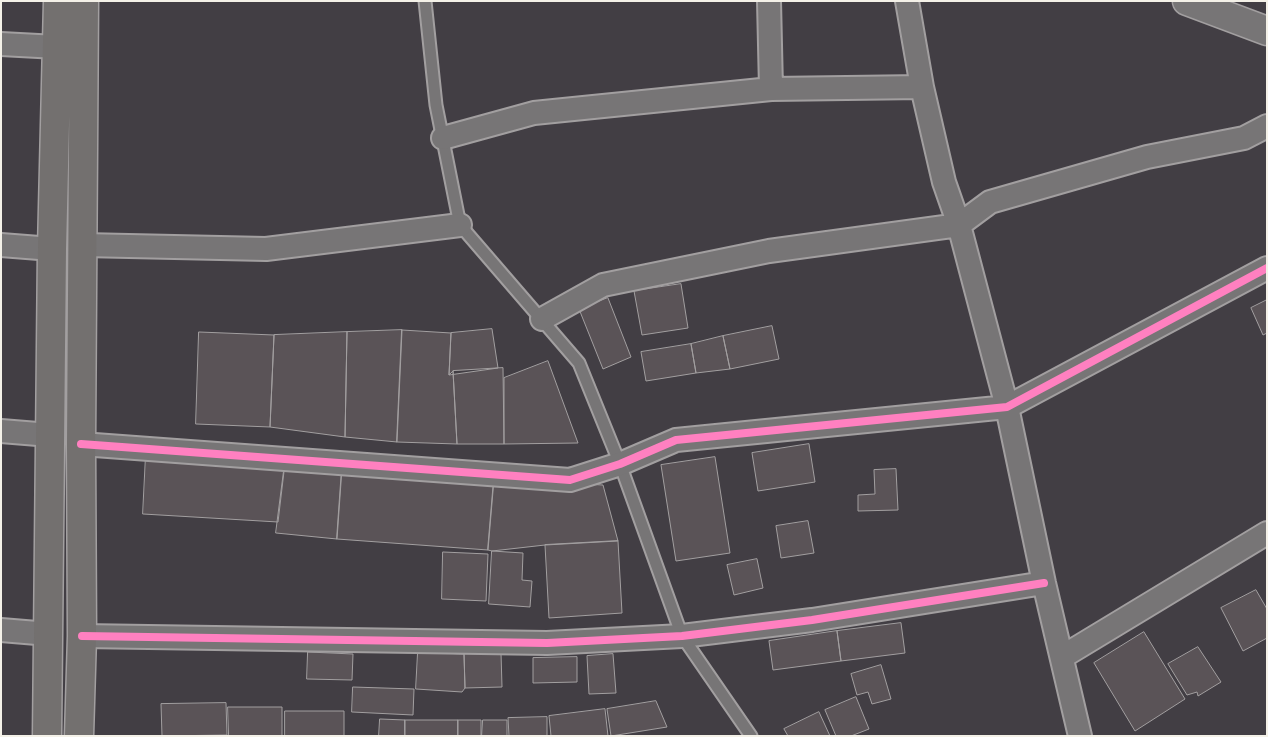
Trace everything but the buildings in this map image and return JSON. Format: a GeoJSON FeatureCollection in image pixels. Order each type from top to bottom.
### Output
{"type":"FeatureCollection","features":[{"type":"Feature","properties":{"kind":"main road"},"geometry":{"type":"LineString","coordinates":[[1187,1],[1267,31]]}},
{"type":"Feature","properties":{"kind":"main road"},"geometry":{"type":"LineString","coordinates":[[47,736],[52,249],[57,47],[71,4]]}},
{"type":"Feature","properties":{"kind":"main road"},"geometry":{"type":"LineString","coordinates":[[71,4],[83,245],[82,636],[79,736]]}},
{"type":"Feature","properties":{"kind":"street"},"geometry":{"type":"LineString","coordinates":[[769,1],[771,89]]}},
{"type":"Feature","properties":{"kind":"street"},"geometry":{"type":"LineString","coordinates":[[907,1],[922,88],[944,182],[959,225],[1007,407],[1044,583],[1080,736]]}},
{"type":"Feature","properties":{"kind":"street"},"geometry":{"type":"LineString","coordinates":[[1,44],[57,47]]}},
{"type":"Feature","properties":{"kind":"street"},"geometry":{"type":"LineString","coordinates":[[443,138],[534,113],[771,89],[922,88]]}},
{"type":"Feature","properties":{"kind":"street"},"geometry":{"type":"LineString","coordinates":[[542,319],[603,285],[768,251],[959,225],[990,202],[1147,158],[1244,138],[1267,126]]}},
{"type":"Feature","properties":{"kind":"street"},"geometry":{"type":"LineString","coordinates":[[83,245],[266,249],[460,225]]}},
{"type":"Feature","properties":{"kind":"street"},"geometry":{"type":"LineString","coordinates":[[1,245],[52,249]]}},
{"type":"Feature","properties":{"kind":"street"},"geometry":{"type":"LineString","coordinates":[[81,444],[570,480],[620,464],[676,440],[1007,407],[1267,268]]}},
{"type":"Feature","properties":{"kind":"street"},"geometry":{"type":"LineString","coordinates":[[1,432],[50,435]]}},
{"type":"Feature","properties":{"kind":"street"},"geometry":{"type":"LineString","coordinates":[[1062,657],[1267,533]]}},
{"type":"Feature","properties":{"kind":"street"},"geometry":{"type":"LineString","coordinates":[[82,636],[546,643],[682,636],[812,620],[1044,583]]}},
{"type":"Feature","properties":{"kind":"street"},"geometry":{"type":"LineString","coordinates":[[1,630],[49,634]]}},
{"type":"Feature","properties":{"kind":"lane"},"geometry":{"type":"LineString","coordinates":[[425,1],[436,105],[460,225],[579,363],[620,464],[682,636],[751,736]]}},
{"type":"Feature","properties":{"kind":"cycle path"},"geometry":{"type":"LineString","coordinates":[[81,444],[570,480],[620,464],[676,440],[1007,407],[1267,268]]}},
{"type":"Feature","properties":{"kind":"cycle path"},"geometry":{"type":"LineString","coordinates":[[82,636],[547,643],[682,636],[812,620],[1044,583]]}}]}
